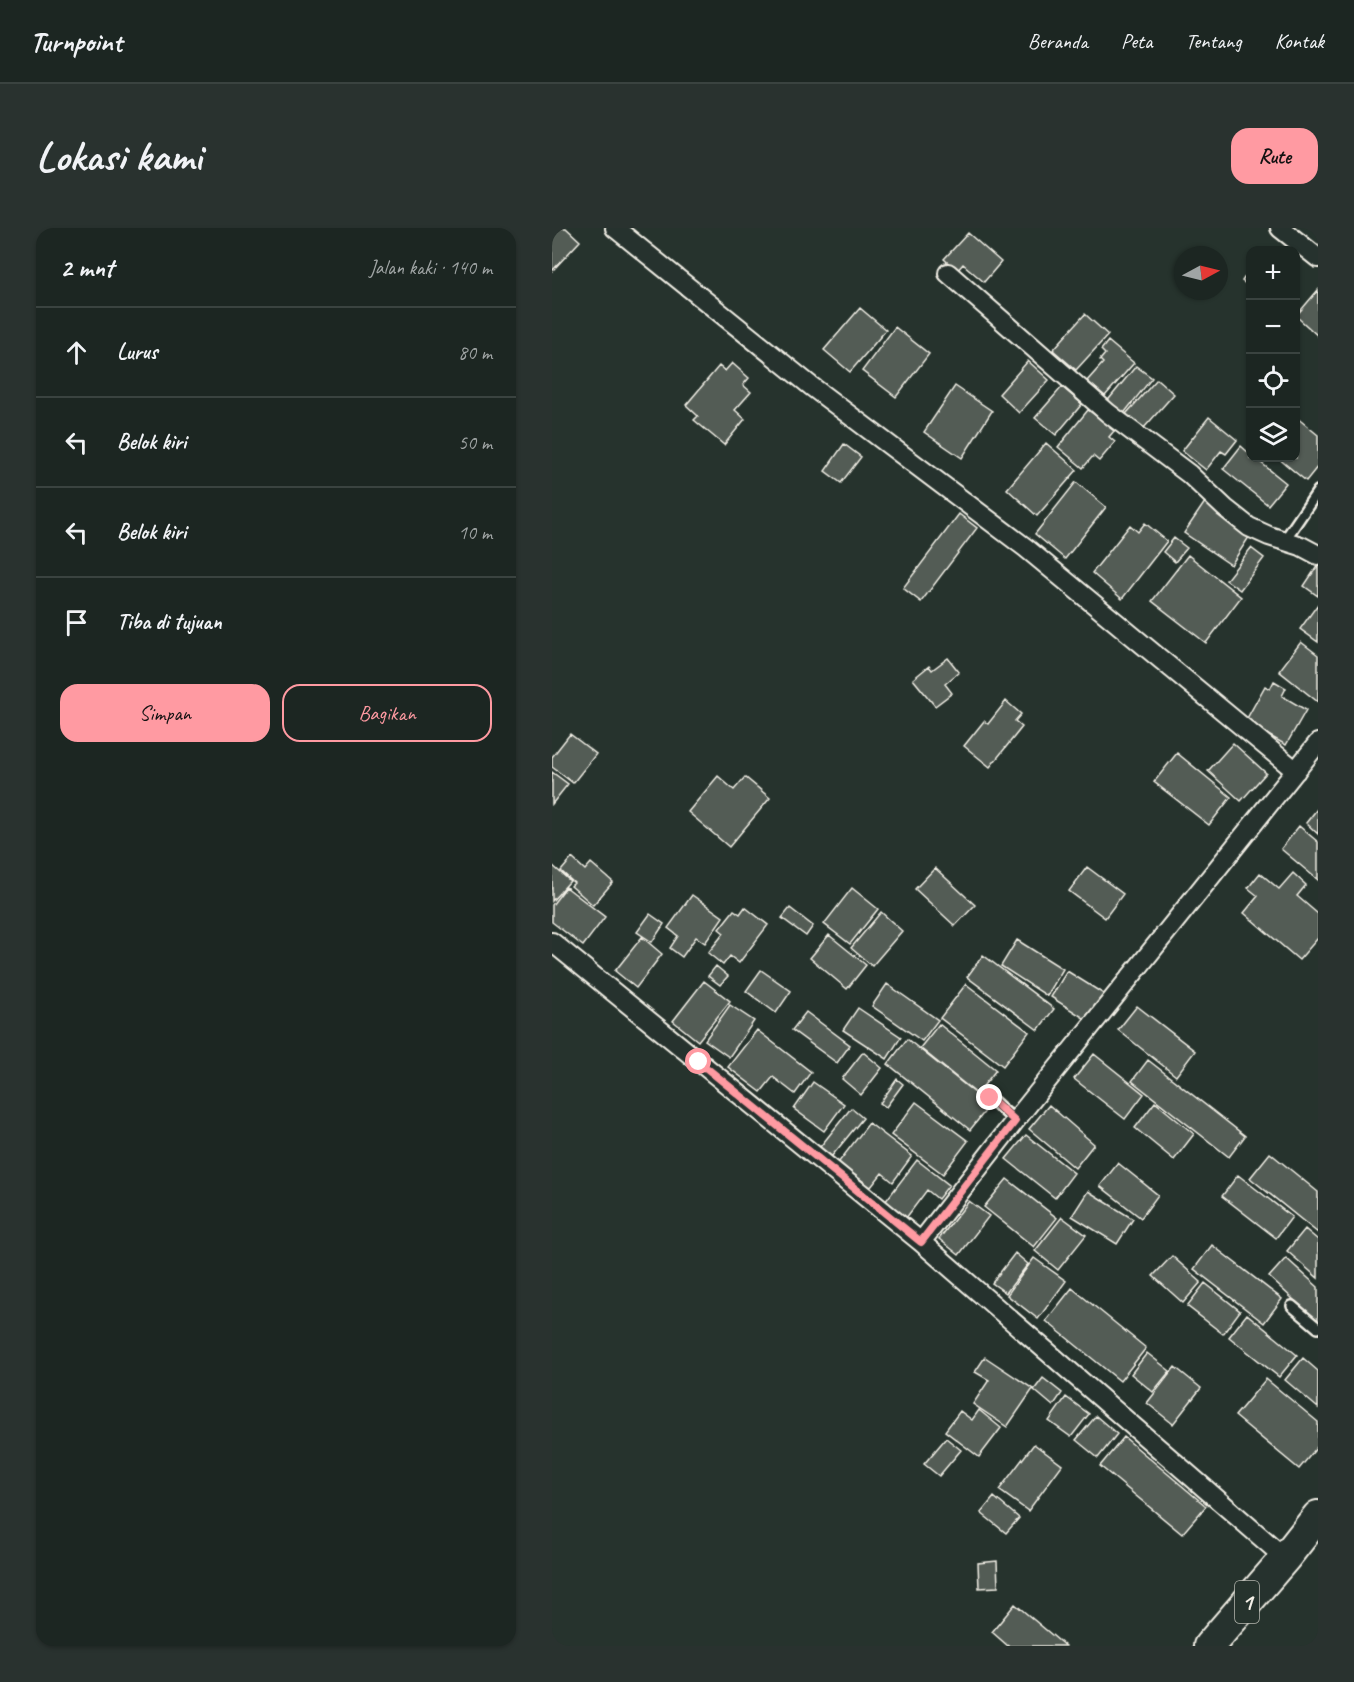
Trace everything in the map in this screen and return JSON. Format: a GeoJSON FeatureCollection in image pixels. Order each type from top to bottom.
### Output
{"type":"FeatureCollection","features":[{"type":"Feature","properties":{"kind":"highway","name":"1"},"geometry":{"type":"LineString","coordinates":[[1209,1646],[1318,1516]]}},
{"type":"Feature","properties":{"kind":"highway","name":"1"},"geometry":{"type":"LineString","coordinates":[[1233,1646],[1285,1558]]}},
{"type":"Feature","properties":{"kind":"street"},"geometry":{"type":"LineString","coordinates":[[615,228],[811,386],[1026,548],[1296,771]]}},
{"type":"Feature","properties":{"kind":"street"},"geometry":{"type":"LineString","coordinates":[[1280,228],[1318,258]]}},
{"type":"Feature","properties":{"kind":"street"},"geometry":{"type":"LineString","coordinates":[[948,273],[1108,413],[1189,474],[1249,527],[1301,546],[1318,555]]}},
{"type":"Feature","properties":{"kind":"street"},"geometry":{"type":"LineString","coordinates":[[921,1242],[1318,743]]}},
{"type":"Feature","properties":{"kind":"street"},"geometry":{"type":"LineString","coordinates":[[552,942],[921,1242],[1285,1558]]}},
{"type":"Feature","properties":{"kind":"lane"},"geometry":{"type":"LineString","coordinates":[[1284,541],[1318,491]]}},
{"type":"Feature","properties":{"kind":"lane"},"geometry":{"type":"LineString","coordinates":[[990,1098],[1015,1121]]}},
{"type":"Feature","properties":{"kind":"lane"},"geometry":{"type":"LineString","coordinates":[[1292,1306],[1318,1328]]}},
{"type":"Feature","properties":{"kind":"building"},"geometry":{"type":"Polygon","coordinates":[[[552,228],[566,228],[580,241],[552,271],[552,228]]]}},
{"type":"Feature","properties":{"kind":"building"},"geometry":{"type":"Polygon","coordinates":[[[968,233],[1001,262],[984,282],[963,264],[957,271],[944,259],[968,233]]]}},
{"type":"Feature","properties":{"kind":"building"},"geometry":{"type":"Polygon","coordinates":[[[1318,290],[1318,336],[1300,320],[1300,311],[1318,290]]]}},
{"type":"Feature","properties":{"kind":"building"},"geometry":{"type":"Polygon","coordinates":[[[860,308],[886,330],[850,372],[824,350],[860,308]]]}},
{"type":"Feature","properties":{"kind":"building"},"geometry":{"type":"Polygon","coordinates":[[[1085,314],[1108,335],[1076,370],[1053,350],[1085,314]]]}},
{"type":"Feature","properties":{"kind":"building"},"geometry":{"type":"Polygon","coordinates":[[[895,327],[929,354],[896,397],[862,371],[895,327]]]}},
{"type":"Feature","properties":{"kind":"building"},"geometry":{"type":"Polygon","coordinates":[[[1108,341],[1134,363],[1105,396],[1087,381],[1103,363],[1100,360],[1105,354],[1101,350],[1108,341]]]}},
{"type":"Feature","properties":{"kind":"building"},"geometry":{"type":"Polygon","coordinates":[[[1028,361],[1049,380],[1019,413],[999,394],[1028,361]]]}},
{"type":"Feature","properties":{"kind":"building"},"geometry":{"type":"Polygon","coordinates":[[[732,363],[749,378],[743,385],[751,392],[735,410],[745,419],[724,445],[694,420],[698,416],[686,405],[719,366],[725,371],[732,363]]]}},
{"type":"Feature","properties":{"kind":"building"},"geometry":{"type":"Polygon","coordinates":[[[1136,366],[1152,378],[1121,417],[1105,404],[1136,366]]]}},
{"type":"Feature","properties":{"kind":"building"},"geometry":{"type":"Polygon","coordinates":[[[1157,379],[1174,394],[1143,429],[1126,414],[1157,379]]]}},
{"type":"Feature","properties":{"kind":"building"},"geometry":{"type":"Polygon","coordinates":[[[955,386],[992,411],[962,458],[924,432],[955,386]]]}},
{"type":"Feature","properties":{"kind":"building"},"geometry":{"type":"Polygon","coordinates":[[[1062,387],[1082,404],[1056,435],[1035,418],[1062,387]]]}},
{"type":"Feature","properties":{"kind":"building"},"geometry":{"type":"Polygon","coordinates":[[[1088,410],[1098,417],[1101,413],[1114,424],[1110,428],[1114,431],[1109,437],[1115,442],[1099,461],[1093,456],[1083,468],[1058,447],[1088,410]]]}},
{"type":"Feature","properties":{"kind":"building"},"geometry":{"type":"Polygon","coordinates":[[[1209,417],[1237,440],[1226,454],[1221,451],[1206,470],[1182,451],[1209,417]]]}},
{"type":"Feature","properties":{"kind":"building"},"geometry":{"type":"Polygon","coordinates":[[[1300,420],[1318,435],[1318,466],[1306,481],[1283,462],[1300,462],[1300,420]]]}},
{"type":"Feature","properties":{"kind":"building"},"geometry":{"type":"Polygon","coordinates":[[[1046,443],[1077,470],[1037,516],[1007,489],[1046,443]]]}},
{"type":"Feature","properties":{"kind":"building"},"geometry":{"type":"Polygon","coordinates":[[[844,444],[861,457],[841,483],[825,471],[844,444]]]}},
{"type":"Feature","properties":{"kind":"building"},"geometry":{"type":"Polygon","coordinates":[[[1241,446],[1246,450],[1246,462],[1260,462],[1286,483],[1268,505],[1223,469],[1241,446]]]}},
{"type":"Feature","properties":{"kind":"building"},"geometry":{"type":"Polygon","coordinates":[[[1076,482],[1106,507],[1065,559],[1035,534],[1076,482]]]}},
{"type":"Feature","properties":{"kind":"building"},"geometry":{"type":"Polygon","coordinates":[[[1205,502],[1251,534],[1231,565],[1184,533],[1205,502]]]}},
{"type":"Feature","properties":{"kind":"building"},"geometry":{"type":"Polygon","coordinates":[[[959,514],[977,528],[921,602],[903,588],[959,514]]]}},
{"type":"Feature","properties":{"kind":"building"},"geometry":{"type":"Polygon","coordinates":[[[1145,523],[1167,541],[1122,599],[1092,573],[1130,525],[1138,532],[1145,523]]]}},
{"type":"Feature","properties":{"kind":"building"},"geometry":{"type":"Polygon","coordinates":[[[1174,538],[1187,548],[1175,562],[1163,552],[1174,538]]]}},
{"type":"Feature","properties":{"kind":"building"},"geometry":{"type":"Polygon","coordinates":[[[1251,548],[1264,558],[1240,590],[1226,580],[1251,548]]]}},
{"type":"Feature","properties":{"kind":"building"},"geometry":{"type":"Polygon","coordinates":[[[1188,555],[1241,597],[1206,643],[1152,601],[1188,555]]]}},
{"type":"Feature","properties":{"kind":"building"},"geometry":{"type":"Polygon","coordinates":[[[1318,565],[1318,596],[1304,586],[1318,565]]]}},
{"type":"Feature","properties":{"kind":"building"},"geometry":{"type":"Polygon","coordinates":[[[1318,604],[1318,642],[1300,629],[1318,604]]]}},
{"type":"Feature","properties":{"kind":"building"},"geometry":{"type":"Polygon","coordinates":[[[1301,642],[1318,655],[1318,702],[1279,671],[1301,642]]]}},
{"type":"Feature","properties":{"kind":"building"},"geometry":{"type":"Polygon","coordinates":[[[948,658],[959,672],[945,684],[952,693],[935,706],[913,679],[929,666],[932,670],[948,658]]]}},
{"type":"Feature","properties":{"kind":"building"},"geometry":{"type":"Polygon","coordinates":[[[1274,681],[1286,688],[1282,696],[1306,710],[1286,745],[1245,722],[1265,686],[1270,689],[1274,681]]]}},
{"type":"Feature","properties":{"kind":"building"},"geometry":{"type":"Polygon","coordinates":[[[1006,701],[1021,714],[1015,721],[1022,727],[990,767],[964,746],[984,721],[988,724],[1006,701]]]}},
{"type":"Feature","properties":{"kind":"building"},"geometry":{"type":"Polygon","coordinates":[[[570,734],[596,754],[573,783],[552,767],[552,757],[570,734]]]}},
{"type":"Feature","properties":{"kind":"building"},"geometry":{"type":"Polygon","coordinates":[[[1233,743],[1266,773],[1241,801],[1208,771],[1233,743]]]}},
{"type":"Feature","properties":{"kind":"building"},"geometry":{"type":"Polygon","coordinates":[[[1177,753],[1231,797],[1209,825],[1154,782],[1177,753]]]}},
{"type":"Feature","properties":{"kind":"building"},"geometry":{"type":"Polygon","coordinates":[[[552,772],[568,784],[552,804],[552,772]]]}},
{"type":"Feature","properties":{"kind":"building"},"geometry":{"type":"Polygon","coordinates":[[[718,776],[734,790],[745,777],[770,798],[729,847],[688,812],[718,776]]]}},
{"type":"Feature","properties":{"kind":"building"},"geometry":{"type":"Polygon","coordinates":[[[1318,808],[1318,834],[1306,823],[1318,808]]]}},
{"type":"Feature","properties":{"kind":"building"},"geometry":{"type":"Polygon","coordinates":[[[1299,826],[1318,842],[1318,880],[1281,849],[1299,826]]]}},
{"type":"Feature","properties":{"kind":"building"},"geometry":{"type":"Polygon","coordinates":[[[572,858],[585,870],[591,863],[613,882],[593,905],[571,886],[574,883],[561,871],[572,858]]]}},
{"type":"Feature","properties":{"kind":"building"},"geometry":{"type":"Polygon","coordinates":[[[552,865],[570,881],[552,901],[552,865]]]}},
{"type":"Feature","properties":{"kind":"building"},"geometry":{"type":"Polygon","coordinates":[[[1087,867],[1123,894],[1105,918],[1069,891],[1087,867]]]}},
{"type":"Feature","properties":{"kind":"building"},"geometry":{"type":"Polygon","coordinates":[[[935,868],[975,905],[955,926],[915,889],[935,868]]]}},
{"type":"Feature","properties":{"kind":"building"},"geometry":{"type":"Polygon","coordinates":[[[1260,873],[1279,889],[1293,873],[1306,885],[1297,896],[1318,914],[1318,938],[1299,960],[1244,913],[1258,896],[1248,888],[1260,873]]]}},
{"type":"Feature","properties":{"kind":"building"},"geometry":{"type":"Polygon","coordinates":[[[566,887],[605,917],[583,946],[552,922],[552,905],[566,887]]]}},
{"type":"Feature","properties":{"kind":"building"},"geometry":{"type":"Polygon","coordinates":[[[852,888],[878,909],[850,944],[824,924],[852,888]]]}},
{"type":"Feature","properties":{"kind":"building"},"geometry":{"type":"Polygon","coordinates":[[[692,895],[723,917],[705,943],[696,937],[682,957],[670,948],[678,936],[668,928],[692,895]]]}},
{"type":"Feature","properties":{"kind":"building"},"geometry":{"type":"Polygon","coordinates":[[[745,907],[768,925],[739,963],[730,956],[723,965],[708,953],[724,933],[719,929],[734,910],[740,914],[745,907]]]}},
{"type":"Feature","properties":{"kind":"building"},"geometry":{"type":"Polygon","coordinates":[[[790,908],[813,926],[806,936],[782,918],[790,908]]]}},
{"type":"Feature","properties":{"kind":"building"},"geometry":{"type":"Polygon","coordinates":[[[881,912],[902,931],[872,966],[851,948],[881,912]]]}},
{"type":"Feature","properties":{"kind":"building"},"geometry":{"type":"Polygon","coordinates":[[[650,914],[664,924],[652,942],[637,932],[650,914]]]}},
{"type":"Feature","properties":{"kind":"building"},"geometry":{"type":"Polygon","coordinates":[[[829,935],[866,965],[847,989],[810,958],[829,935]]]}},
{"type":"Feature","properties":{"kind":"building"},"geometry":{"type":"Polygon","coordinates":[[[642,937],[662,954],[636,988],[615,971],[642,937]]]}},
{"type":"Feature","properties":{"kind":"building"},"geometry":{"type":"Polygon","coordinates":[[[1017,940],[1063,969],[1047,996],[1001,966],[1017,940]]]}},
{"type":"Feature","properties":{"kind":"building"},"geometry":{"type":"Polygon","coordinates":[[[983,955],[1054,1009],[1038,1030],[967,977],[983,955]]]}},
{"type":"Feature","properties":{"kind":"building"},"geometry":{"type":"Polygon","coordinates":[[[716,966],[728,976],[720,985],[708,976],[716,966]]]}},
{"type":"Feature","properties":{"kind":"building"},"geometry":{"type":"Polygon","coordinates":[[[761,970],[791,991],[776,1013],[746,991],[761,970]]]}},
{"type":"Feature","properties":{"kind":"building"},"geometry":{"type":"Polygon","coordinates":[[[1067,971],[1107,996],[1090,1022],[1051,997],[1067,971]]]}},
{"type":"Feature","properties":{"kind":"building"},"geometry":{"type":"Polygon","coordinates":[[[704,981],[730,1001],[698,1041],[673,1021],[704,981]]]}},
{"type":"Feature","properties":{"kind":"building"},"geometry":{"type":"Polygon","coordinates":[[[887,984],[938,1020],[922,1041],[872,1006],[887,984]]]}},
{"type":"Feature","properties":{"kind":"building"},"geometry":{"type":"Polygon","coordinates":[[[966,984],[1029,1032],[1003,1066],[940,1018],[966,984]]]}},
{"type":"Feature","properties":{"kind":"building"},"geometry":{"type":"Polygon","coordinates":[[[730,1005],[754,1021],[729,1057],[705,1040],[730,1005]]]}},
{"type":"Feature","properties":{"kind":"building"},"geometry":{"type":"Polygon","coordinates":[[[1137,1006],[1195,1051],[1176,1076],[1118,1030],[1137,1006]]]}},
{"type":"Feature","properties":{"kind":"building"},"geometry":{"type":"Polygon","coordinates":[[[858,1008],[901,1037],[887,1059],[843,1030],[858,1008]]]}},
{"type":"Feature","properties":{"kind":"building"},"geometry":{"type":"Polygon","coordinates":[[[806,1012],[850,1045],[837,1063],[792,1030],[806,1012]]]}},
{"type":"Feature","properties":{"kind":"building"},"geometry":{"type":"Polygon","coordinates":[[[939,1024],[996,1070],[977,1094],[920,1048],[939,1024]]]}},
{"type":"Feature","properties":{"kind":"building"},"geometry":{"type":"Polygon","coordinates":[[[757,1030],[811,1072],[795,1094],[773,1077],[761,1092],[728,1067],[757,1030]]]}},
{"type":"Feature","properties":{"kind":"building"},"geometry":{"type":"Polygon","coordinates":[[[907,1039],[990,1105],[970,1130],[888,1064],[907,1039]]]}},
{"type":"Feature","properties":{"kind":"building"},"geometry":{"type":"Polygon","coordinates":[[[863,1052],[882,1068],[861,1095],[842,1079],[863,1052]]]}},
{"type":"Feature","properties":{"kind":"building"},"geometry":{"type":"Polygon","coordinates":[[[1094,1054],[1144,1094],[1125,1119],[1074,1079],[1094,1054]]]}},
{"type":"Feature","properties":{"kind":"building"},"geometry":{"type":"Polygon","coordinates":[[[1148,1060],[1245,1136],[1229,1157],[1132,1081],[1148,1060]]]}},
{"type":"Feature","properties":{"kind":"building"},"geometry":{"type":"Polygon","coordinates":[[[897,1079],[903,1084],[886,1107],[880,1103],[897,1079]]]}},
{"type":"Feature","properties":{"kind":"building"},"geometry":{"type":"Polygon","coordinates":[[[813,1082],[844,1104],[824,1131],[794,1109],[813,1082]]]}},
{"type":"Feature","properties":{"kind":"building"},"geometry":{"type":"Polygon","coordinates":[[[916,1102],[968,1141],[943,1174],[891,1135],[916,1102]]]}},
{"type":"Feature","properties":{"kind":"building"},"geometry":{"type":"Polygon","coordinates":[[[1155,1102],[1194,1134],[1174,1160],[1135,1128],[1155,1102]]]}},
{"type":"Feature","properties":{"kind":"building"},"geometry":{"type":"Polygon","coordinates":[[[1049,1105],[1094,1144],[1075,1168],[1029,1129],[1049,1105]]]}},
{"type":"Feature","properties":{"kind":"building"},"geometry":{"type":"Polygon","coordinates":[[[851,1108],[863,1118],[827,1162],[816,1152],[851,1108]]]}},
{"type":"Feature","properties":{"kind":"building"},"geometry":{"type":"Polygon","coordinates":[[[869,1123],[912,1156],[893,1182],[882,1173],[871,1187],[838,1163],[869,1123]]]}},
{"type":"Feature","properties":{"kind":"building"},"geometry":{"type":"Polygon","coordinates":[[[1026,1135],[1074,1173],[1055,1198],[1006,1159],[1026,1135]]]}},
{"type":"Feature","properties":{"kind":"building"},"geometry":{"type":"Polygon","coordinates":[[[1270,1153],[1318,1192],[1318,1233],[1250,1178],[1270,1153]]]}},
{"type":"Feature","properties":{"kind":"building"},"geometry":{"type":"Polygon","coordinates":[[[917,1160],[949,1185],[938,1199],[927,1190],[906,1218],[885,1202],[917,1160]]]}},
{"type":"Feature","properties":{"kind":"building"},"geometry":{"type":"Polygon","coordinates":[[[1118,1163],[1158,1195],[1141,1218],[1100,1186],[1118,1163]]]}},
{"type":"Feature","properties":{"kind":"building"},"geometry":{"type":"Polygon","coordinates":[[[1238,1175],[1292,1217],[1276,1238],[1222,1196],[1238,1175]]]}},
{"type":"Feature","properties":{"kind":"building"},"geometry":{"type":"Polygon","coordinates":[[[1007,1179],[1057,1218],[1034,1247],[984,1207],[1007,1179]]]}},
{"type":"Feature","properties":{"kind":"building"},"geometry":{"type":"Polygon","coordinates":[[[1088,1191],[1133,1219],[1117,1244],[1072,1216],[1088,1191]]]}},
{"type":"Feature","properties":{"kind":"building"},"geometry":{"type":"Polygon","coordinates":[[[969,1201],[989,1216],[959,1255],[939,1239],[969,1201]]]}},
{"type":"Feature","properties":{"kind":"building"},"geometry":{"type":"Polygon","coordinates":[[[1062,1217],[1086,1235],[1058,1270],[1035,1251],[1062,1217]]]}},
{"type":"Feature","properties":{"kind":"building"},"geometry":{"type":"Polygon","coordinates":[[[1305,1229],[1318,1240],[1318,1278],[1287,1251],[1305,1229]]]}},
{"type":"Feature","properties":{"kind":"building"},"geometry":{"type":"Polygon","coordinates":[[[1212,1245],[1282,1299],[1264,1323],[1194,1269],[1212,1245]]]}},
{"type":"Feature","properties":{"kind":"building"},"geometry":{"type":"Polygon","coordinates":[[[1015,1253],[1028,1264],[1006,1293],[992,1283],[1015,1253]]]}},
{"type":"Feature","properties":{"kind":"building"},"geometry":{"type":"Polygon","coordinates":[[[1172,1256],[1201,1282],[1183,1303],[1153,1276],[1172,1256]]]}},
{"type":"Feature","properties":{"kind":"building"},"geometry":{"type":"Polygon","coordinates":[[[1034,1258],[1066,1281],[1038,1319],[1007,1295],[1034,1258]]]}},
{"type":"Feature","properties":{"kind":"building"},"geometry":{"type":"Polygon","coordinates":[[[1286,1258],[1318,1287],[1318,1322],[1269,1277],[1286,1258]]]}},
{"type":"Feature","properties":{"kind":"building"},"geometry":{"type":"Polygon","coordinates":[[[1205,1283],[1240,1311],[1223,1334],[1187,1306],[1205,1283]]]}},
{"type":"Feature","properties":{"kind":"building"},"geometry":{"type":"Polygon","coordinates":[[[1072,1288],[1146,1348],[1120,1381],[1046,1321],[1072,1288]]]}},
{"type":"Feature","properties":{"kind":"building"},"geometry":{"type":"Polygon","coordinates":[[[1247,1314],[1297,1355],[1279,1377],[1229,1337],[1247,1314]]]}},
{"type":"Feature","properties":{"kind":"building"},"geometry":{"type":"Polygon","coordinates":[[[1147,1353],[1170,1371],[1153,1392],[1131,1374],[1147,1353]]]}},
{"type":"Feature","properties":{"kind":"building"},"geometry":{"type":"Polygon","coordinates":[[[985,1357],[1033,1389],[1007,1427],[973,1404],[989,1380],[975,1372],[985,1357]]]}},
{"type":"Feature","properties":{"kind":"building"},"geometry":{"type":"Polygon","coordinates":[[[1303,1358],[1318,1371],[1318,1408],[1285,1380],[1303,1358]]]}},
{"type":"Feature","properties":{"kind":"building"},"geometry":{"type":"Polygon","coordinates":[[[1175,1367],[1201,1388],[1173,1424],[1147,1403],[1175,1367]]]}},
{"type":"Feature","properties":{"kind":"building"},"geometry":{"type":"Polygon","coordinates":[[[1043,1378],[1062,1393],[1053,1406],[1034,1390],[1043,1378]]]}},
{"type":"Feature","properties":{"kind":"building"},"geometry":{"type":"Polygon","coordinates":[[[1266,1379],[1318,1422],[1318,1446],[1299,1469],[1235,1416],[1266,1379]]]}},
{"type":"Feature","properties":{"kind":"building"},"geometry":{"type":"Polygon","coordinates":[[[1066,1397],[1089,1414],[1071,1437],[1049,1421],[1066,1397]]]}},
{"type":"Feature","properties":{"kind":"building"},"geometry":{"type":"Polygon","coordinates":[[[979,1410],[1001,1428],[979,1457],[945,1431],[960,1411],[972,1420],[979,1410]]]}},
{"type":"Feature","properties":{"kind":"building"},"geometry":{"type":"Polygon","coordinates":[[[1096,1416],[1117,1434],[1098,1458],[1076,1440],[1096,1416]]]}},
{"type":"Feature","properties":{"kind":"building"},"geometry":{"type":"Polygon","coordinates":[[[1124,1437],[1206,1506],[1182,1534],[1100,1466],[1124,1437]]]}},
{"type":"Feature","properties":{"kind":"building"},"geometry":{"type":"Polygon","coordinates":[[[946,1438],[961,1450],[939,1476],[924,1464],[946,1438]]]}},
{"type":"Feature","properties":{"kind":"building"},"geometry":{"type":"Polygon","coordinates":[[[1034,1444],[1062,1465],[1028,1511],[999,1490],[1034,1444]]]}},
{"type":"Feature","properties":{"kind":"building"},"geometry":{"type":"Polygon","coordinates":[[[994,1497],[1019,1518],[1006,1533],[981,1513],[994,1497]]]}},
{"type":"Feature","properties":{"kind":"building"},"geometry":{"type":"Polygon","coordinates":[[[997,1561],[998,1587],[979,1588],[978,1563],[997,1561]]]}},
{"type":"Feature","properties":{"kind":"building"},"geometry":{"type":"Polygon","coordinates":[[[1015,1604],[1065,1646],[1008,1646],[992,1632],[1015,1604]]]}},
{"type":"Feature","properties":{"kind":"route"},"geometry":{"type":"LineString","coordinates":[[699,1062],[921,1242],[1015,1121],[990,1098]]}}]}
